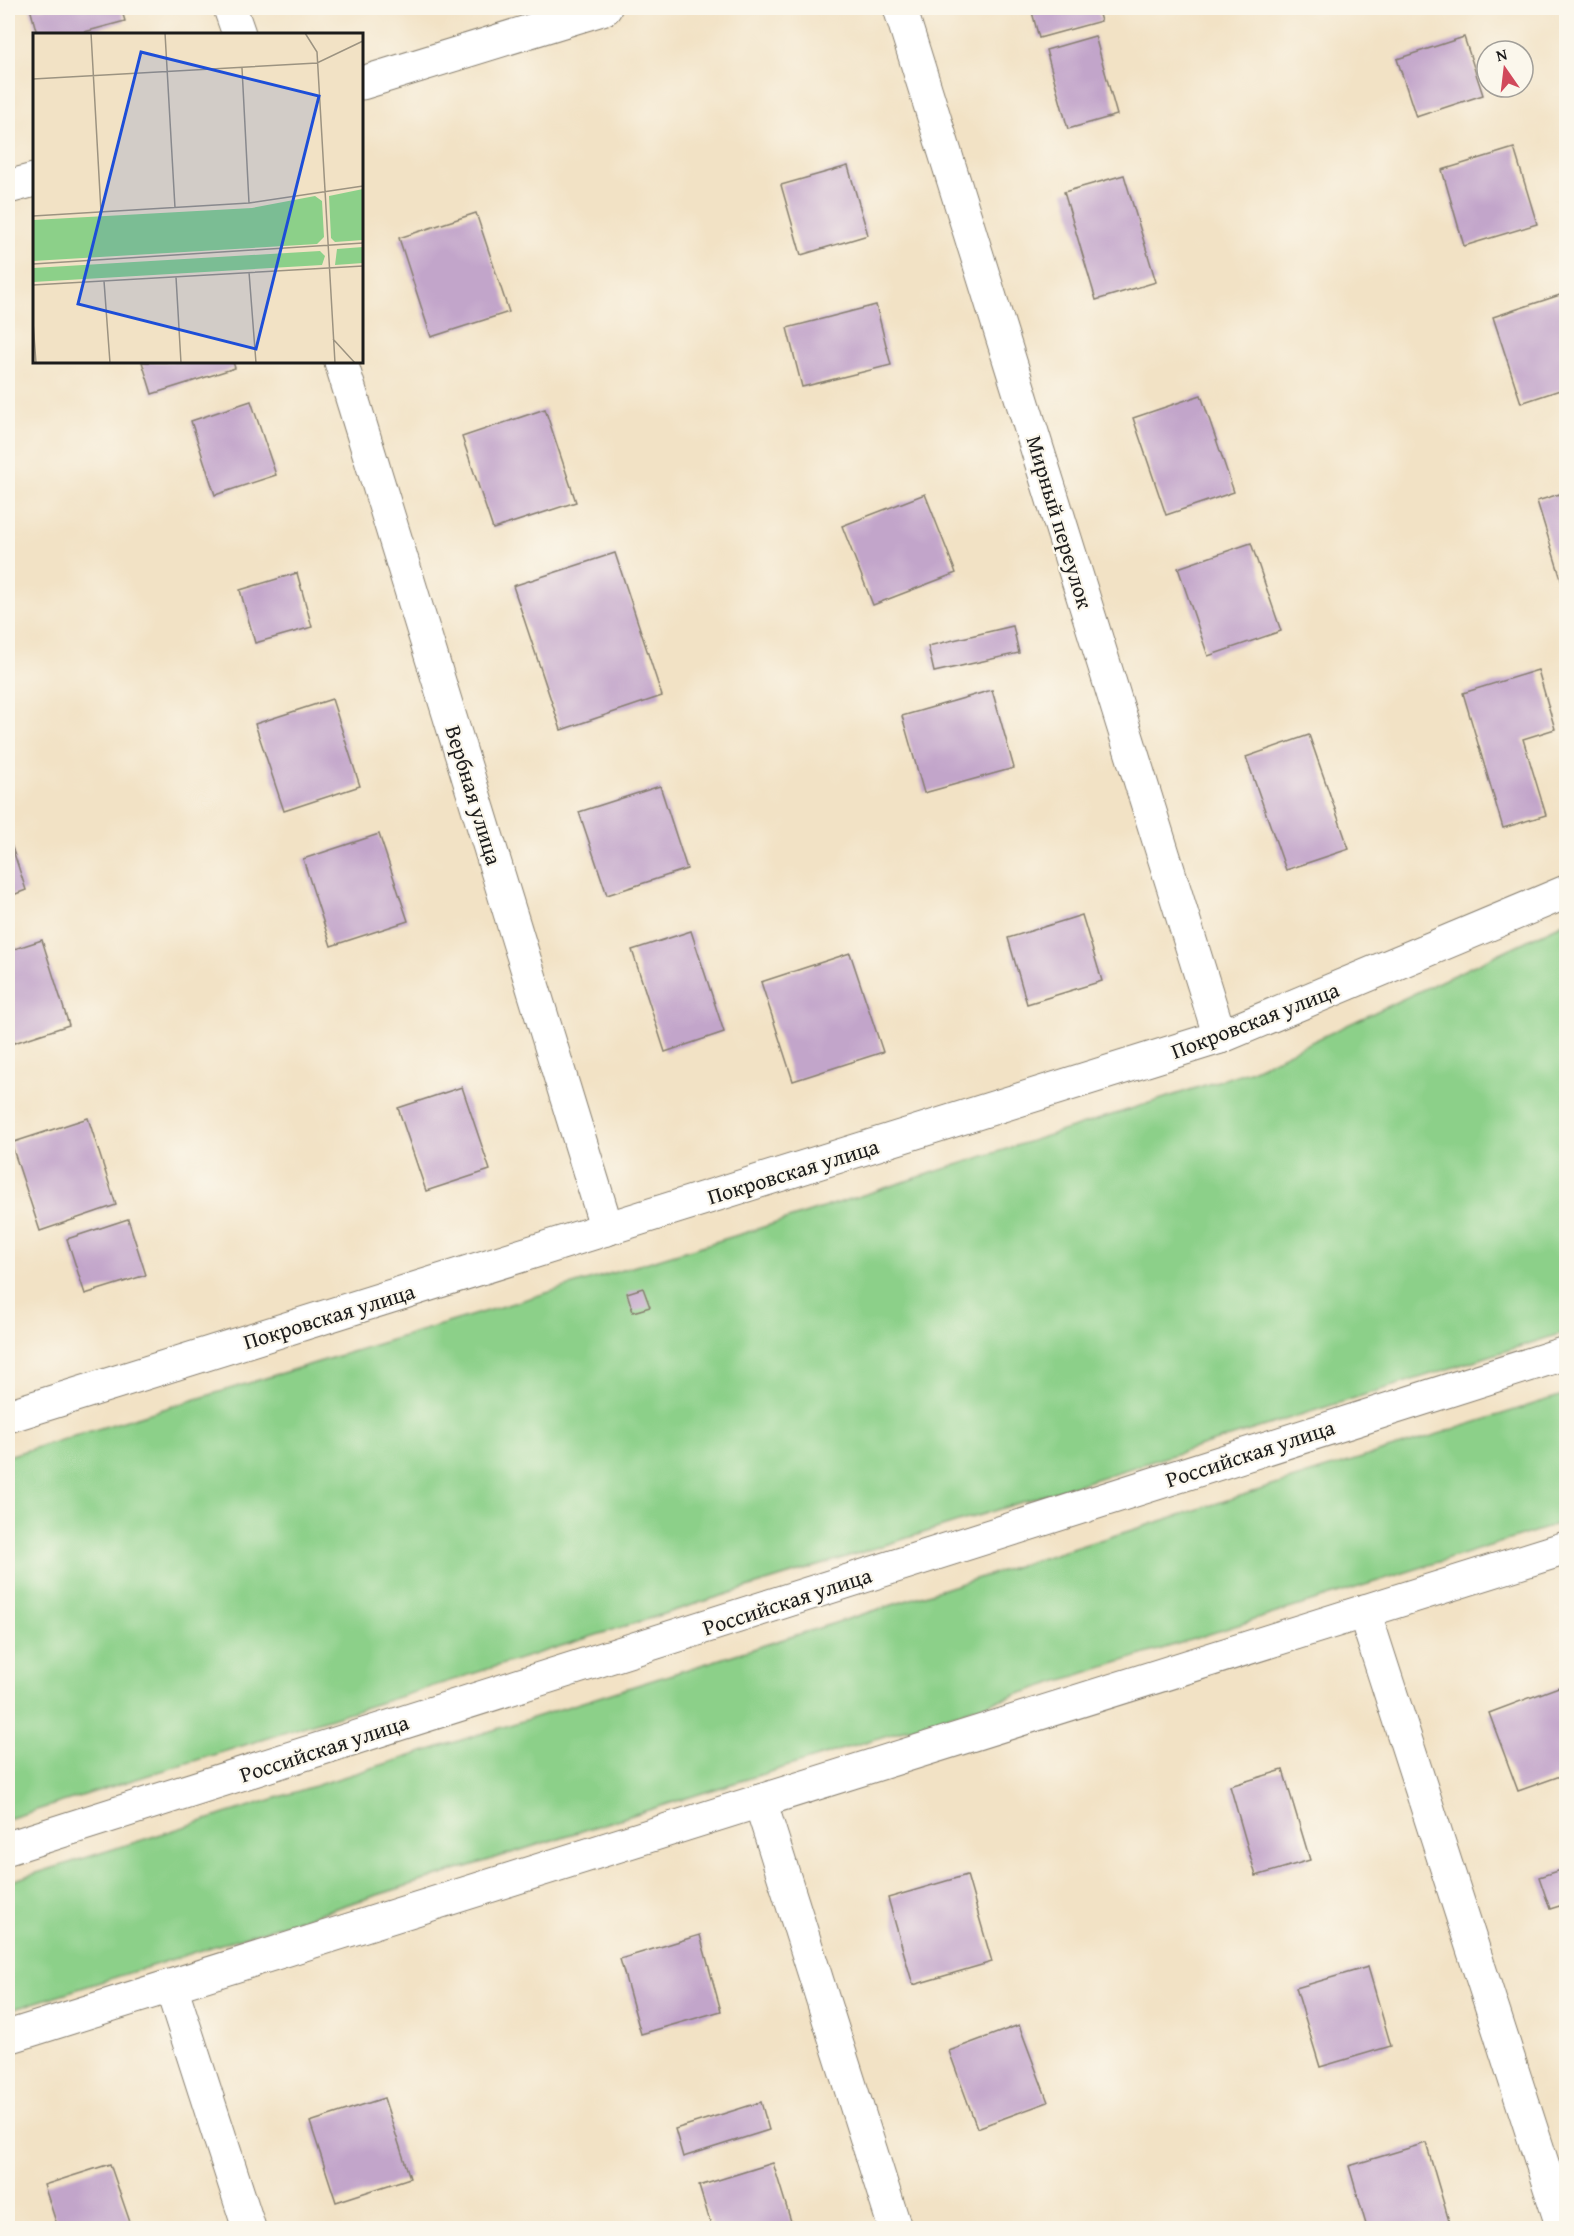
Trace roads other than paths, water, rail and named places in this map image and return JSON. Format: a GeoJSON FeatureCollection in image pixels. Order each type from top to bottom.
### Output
{"type":"FeatureCollection","features":[{"type":"Feature","properties":{"kind":"street"},"geometry":{"type":"LineString","coordinates":[[230,8],[239,33]]}},
{"type":"Feature","properties":{"kind":"street"},"geometry":{"type":"LineString","coordinates":[[363,83],[605,8]]}},
{"type":"Feature","properties":{"kind":"street","name":"Мирный переулок"},"geometry":{"type":"LineString","coordinates":[[900,8],[1220,1037]]}},
{"type":"Feature","properties":{"kind":"street"},"geometry":{"type":"LineString","coordinates":[[8,187],[33,180]]}},
{"type":"Feature","properties":{"kind":"street","name":"Вербная улица"},"geometry":{"type":"LineString","coordinates":[[340,363],[607,1229]]}},
{"type":"Feature","properties":{"kind":"street","name":"Покровская улица"},"geometry":{"type":"LineString","coordinates":[[8,1416],[1220,1037],[1566,892]]}},
{"type":"Feature","properties":{"kind":"street","name":"Российская улица"},"geometry":{"type":"LineString","coordinates":[[8,1848],[1566,1353]]}},
{"type":"Feature","properties":{"kind":"street"},"geometry":{"type":"LineString","coordinates":[[8,2037],[1566,1548]]}},
{"type":"Feature","properties":{"kind":"street"},"geometry":{"type":"LineString","coordinates":[[1364,1611],[1563,2229]]}},
{"type":"Feature","properties":{"kind":"street"},"geometry":{"type":"LineString","coordinates":[[760,1801],[895,2229]]}},
{"type":"Feature","properties":{"kind":"street"},"geometry":{"type":"LineString","coordinates":[[171,1986],[249,2229]]}}]}
